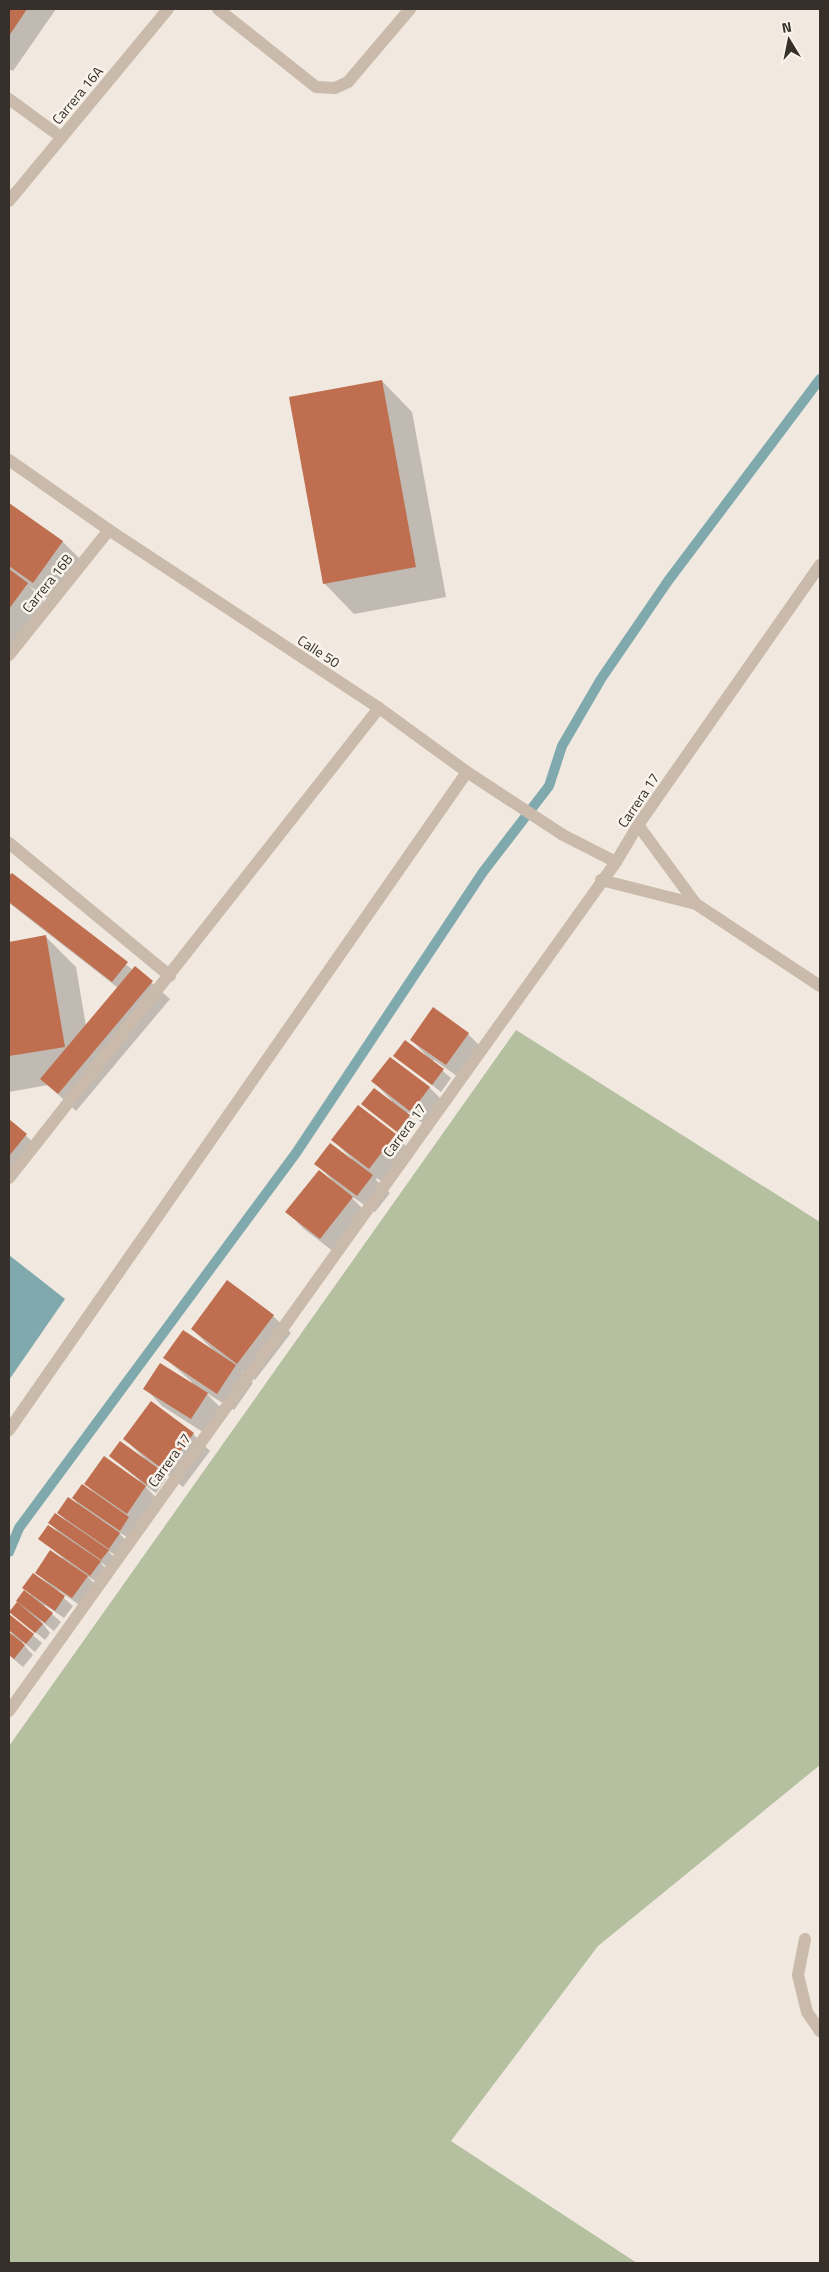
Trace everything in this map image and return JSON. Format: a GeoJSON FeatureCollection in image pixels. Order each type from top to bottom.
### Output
{"type":"FeatureCollection","features":[{"type":"Feature","properties":{"kind":"street","name":"Carrera 16A"},"geometry":{"type":"LineString","coordinates":[[9,201],[168,9]]}},
{"type":"Feature","properties":{"kind":"street"},"geometry":{"type":"LineString","coordinates":[[218,9],[316,87],[335,88],[348,82],[410,9]]}},
{"type":"Feature","properties":{"kind":"street"},"geometry":{"type":"LineString","coordinates":[[9,99],[61,137]]}},
{"type":"Feature","properties":{"kind":"street","name":"Calle 50"},"geometry":{"type":"LineString","coordinates":[[9,460],[109,530],[379,708],[467,772],[563,835],[616,862]]}},
{"type":"Feature","properties":{"kind":"street","name":"Carrera 16B"},"geometry":{"type":"LineString","coordinates":[[9,655],[109,530]]}},
{"type":"Feature","properties":{"kind":"street","name":"Carrera 17"},"geometry":{"type":"LineString","coordinates":[[9,1711],[601,880],[616,862],[638,825],[820,565]]}},
{"type":"Feature","properties":{"kind":"street"},"geometry":{"type":"LineString","coordinates":[[9,1178],[170,976],[379,708]]}},
{"type":"Feature","properties":{"kind":"street"},"geometry":{"type":"LineString","coordinates":[[9,1430],[467,772]]}},
{"type":"Feature","properties":{"kind":"street"},"geometry":{"type":"LineString","coordinates":[[638,825],[696,904]]}},
{"type":"Feature","properties":{"kind":"street"},"geometry":{"type":"LineString","coordinates":[[9,843],[170,976]]}},
{"type":"Feature","properties":{"kind":"street"},"geometry":{"type":"LineString","coordinates":[[601,880],[696,904],[820,986]]}},
{"type":"Feature","properties":{"kind":"street"},"geometry":{"type":"LineString","coordinates":[[805,1939],[798,1975],[807,2012],[820,2030]]}},
{"type":"Feature","properties":{"kind":"green space"},"geometry":{"type":"Polygon","coordinates":[[[516,1030],[820,1222],[820,1765],[598,1946],[451,2141],[637,2263],[9,2263],[9,1746],[516,1030]]]}},
{"type":"Feature","properties":{"kind":"water"},"geometry":{"type":"Polygon","coordinates":[[[9,1255],[65,1299],[9,1380],[9,1255]]]}},
{"type":"Feature","properties":{"kind":"building"},"geometry":{"type":"Polygon","coordinates":[[[9,9],[27,9],[9,36],[9,9]]]}},
{"type":"Feature","properties":{"kind":"building"},"geometry":{"type":"Polygon","coordinates":[[[382,380],[416,567],[323,584],[289,397],[382,380]]]}},
{"type":"Feature","properties":{"kind":"building"},"geometry":{"type":"Polygon","coordinates":[[[9,503],[63,541],[33,583],[9,566],[9,503]]]}},
{"type":"Feature","properties":{"kind":"building"},"geometry":{"type":"Polygon","coordinates":[[[9,569],[28,583],[9,609],[9,569]]]}},
{"type":"Feature","properties":{"kind":"building"},"geometry":{"type":"Polygon","coordinates":[[[12,873],[128,962],[112,982],[9,902],[9,876],[12,873]]]}},
{"type":"Feature","properties":{"kind":"building"},"geometry":{"type":"Polygon","coordinates":[[[46,935],[65,1047],[9,1056],[9,942],[46,935]]]}},
{"type":"Feature","properties":{"kind":"building"},"geometry":{"type":"Polygon","coordinates":[[[135,966],[153,981],[58,1094],[40,1079],[135,966]]]}},
{"type":"Feature","properties":{"kind":"building"},"geometry":{"type":"Polygon","coordinates":[[[433,1007],[469,1033],[446,1065],[410,1040],[433,1007]]]}},
{"type":"Feature","properties":{"kind":"building"},"geometry":{"type":"Polygon","coordinates":[[[405,1040],[444,1069],[432,1085],[393,1056],[405,1040]]]}},
{"type":"Feature","properties":{"kind":"building"},"geometry":{"type":"Polygon","coordinates":[[[390,1057],[430,1087],[411,1112],[371,1081],[390,1057]]]}},
{"type":"Feature","properties":{"kind":"building"},"geometry":{"type":"Polygon","coordinates":[[[374,1088],[410,1115],[397,1132],[361,1104],[374,1088]]]}},
{"type":"Feature","properties":{"kind":"building"},"geometry":{"type":"Polygon","coordinates":[[[358,1105],[396,1134],[369,1169],[331,1140],[358,1105]]]}},
{"type":"Feature","properties":{"kind":"building"},"geometry":{"type":"Polygon","coordinates":[[[9,1119],[27,1134],[9,1156],[9,1119]]]}},
{"type":"Feature","properties":{"kind":"building"},"geometry":{"type":"Polygon","coordinates":[[[330,1143],[373,1175],[357,1196],[314,1164],[330,1143]]]}},
{"type":"Feature","properties":{"kind":"building"},"geometry":{"type":"Polygon","coordinates":[[[319,1170],[353,1197],[320,1239],[285,1212],[319,1170]]]}},
{"type":"Feature","properties":{"kind":"building"},"geometry":{"type":"Polygon","coordinates":[[[227,1280],[274,1315],[237,1364],[191,1329],[227,1280]]]}},
{"type":"Feature","properties":{"kind":"building"},"geometry":{"type":"Polygon","coordinates":[[[183,1330],[236,1365],[217,1394],[163,1358],[183,1330]]]}},
{"type":"Feature","properties":{"kind":"building"},"geometry":{"type":"Polygon","coordinates":[[[160,1363],[208,1393],[191,1419],[143,1389],[160,1363]]]}},
{"type":"Feature","properties":{"kind":"building"},"geometry":{"type":"Polygon","coordinates":[[[151,1401],[194,1433],[165,1471],[123,1439],[151,1401]]]}},
{"type":"Feature","properties":{"kind":"building"},"geometry":{"type":"Polygon","coordinates":[[[120,1441],[159,1469],[147,1485],[109,1456],[120,1441]]]}},
{"type":"Feature","properties":{"kind":"building"},"geometry":{"type":"Polygon","coordinates":[[[104,1456],[146,1486],[127,1514],[84,1484],[104,1456]]]}},
{"type":"Feature","properties":{"kind":"building"},"geometry":{"type":"Polygon","coordinates":[[[82,1484],[129,1517],[120,1531],[72,1498],[82,1484]]]}},
{"type":"Feature","properties":{"kind":"building"},"geometry":{"type":"Polygon","coordinates":[[[68,1497],[120,1533],[109,1549],[57,1513],[68,1497]]]}},
{"type":"Feature","properties":{"kind":"building"},"geometry":{"type":"Polygon","coordinates":[[[55,1513],[109,1550],[101,1560],[48,1523],[55,1513]]]}},
{"type":"Feature","properties":{"kind":"building"},"geometry":{"type":"Polygon","coordinates":[[[48,1525],[101,1561],[90,1576],[38,1539],[48,1525]]]}},
{"type":"Feature","properties":{"kind":"building"},"geometry":{"type":"Polygon","coordinates":[[[50,1550],[88,1576],[72,1598],[35,1573],[50,1550]]]}},
{"type":"Feature","properties":{"kind":"building"},"geometry":{"type":"Polygon","coordinates":[[[33,1573],[65,1596],[55,1611],[22,1588],[33,1573]]]}},
{"type":"Feature","properties":{"kind":"building"},"geometry":{"type":"Polygon","coordinates":[[[24,1590],[53,1613],[45,1623],[16,1601],[24,1590]]]}},
{"type":"Feature","properties":{"kind":"building"},"geometry":{"type":"Polygon","coordinates":[[[17,1602],[43,1624],[35,1633],[9,1612],[17,1602]]]}},
{"type":"Feature","properties":{"kind":"building"},"geometry":{"type":"Polygon","coordinates":[[[9,1614],[34,1634],[26,1644],[9,1630],[9,1614]]]}},
{"type":"Feature","properties":{"kind":"building"},"geometry":{"type":"Polygon","coordinates":[[[9,1632],[25,1645],[14,1659],[9,1655],[9,1632]]]}},
{"type":"Feature","properties":{"kind":"waterway"},"geometry":{"type":"LineString","coordinates":[[9,1552],[19,1528],[296,1153],[483,872],[549,786],[562,746],[601,679],[668,581],[820,379]]}}]}
